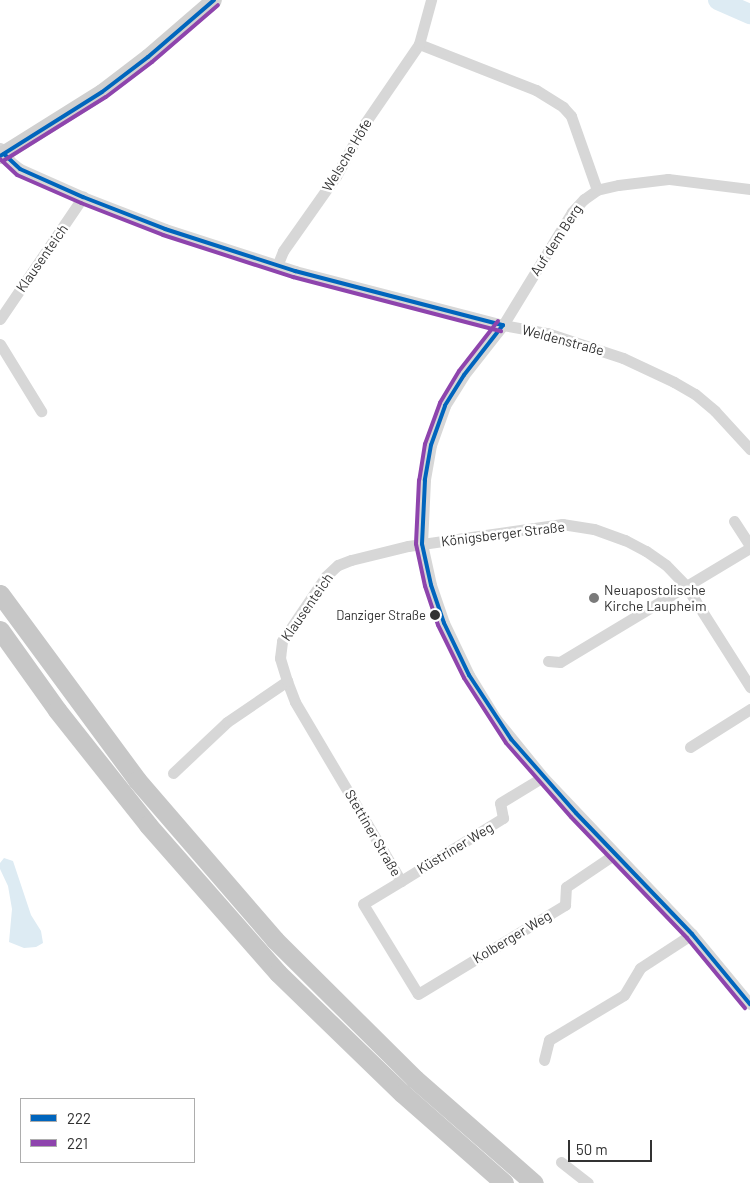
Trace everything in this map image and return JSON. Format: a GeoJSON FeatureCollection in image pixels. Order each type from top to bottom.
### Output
{"type":"FeatureCollection","features":[{"type":"Feature","properties":{"kind":"highway"},"geometry":{"type":"LineString","coordinates":[[0,594],[137,780],[276,940],[415,1079],[534,1183]]}},
{"type":"Feature","properties":{"kind":"highway"},"geometry":{"type":"LineString","coordinates":[[0,630],[57,710],[122,793],[278,973],[402,1093],[504,1183]]}},
{"type":"Feature","properties":{"kind":"main road"},"geometry":{"type":"LineString","coordinates":[[1,152],[102,92],[148,57],[214,0]]}},
{"type":"Feature","properties":{"kind":"street","name":"Welsche Höfe"},"geometry":{"type":"LineString","coordinates":[[277,266],[283,251],[336,176],[365,123],[419,44],[430,0]]}},
{"type":"Feature","properties":{"kind":"street"},"geometry":{"type":"LineString","coordinates":[[419,44],[536,90],[563,107],[571,116],[597,190]]}},
{"type":"Feature","properties":{"kind":"street","name":"Weldenstraße"},"geometry":{"type":"LineString","coordinates":[[1,152],[20,168],[83,197],[165,229],[277,266],[503,325],[547,333],[594,347],[650,370],[695,394],[715,411],[750,449]]}},
{"type":"Feature","properties":{"kind":"street","name":"Auf dem Berg"},"geometry":{"type":"LineString","coordinates":[[503,325],[572,212],[584,199],[597,190],[618,185],[668,179],[750,189]]}},
{"type":"Feature","properties":{"kind":"street","name":"Klausenteich"},"geometry":{"type":"LineString","coordinates":[[0,319],[83,197]]}},
{"type":"Feature","properties":{"kind":"street"},"geometry":{"type":"LineString","coordinates":[[503,325],[464,375],[445,406],[434,437],[425,480],[422,544],[431,585],[444,623],[469,675],[501,726],[543,777],[692,934],[750,1004]]}},
{"type":"Feature","properties":{"kind":"street"},"geometry":{"type":"LineString","coordinates":[[0,344],[41,411]]}},
{"type":"Feature","properties":{"kind":"street"},"geometry":{"type":"LineString","coordinates":[[548,661],[560,662],[750,547],[734,521]]}},
{"type":"Feature","properties":{"kind":"street","name":"Königsberger Straße"},"geometry":{"type":"LineString","coordinates":[[422,544],[555,525],[579,526],[610,534],[646,551],[666,565],[686,586],[750,687]]}},
{"type":"Feature","properties":{"kind":"street","name":"Klausenteich"},"geometry":{"type":"LineString","coordinates":[[287,680],[280,658],[282,641],[326,576],[338,565],[351,560],[422,544]]}},
{"type":"Feature","properties":{"kind":"street"},"geometry":{"type":"LineString","coordinates":[[172,772],[227,722],[287,680]]}},
{"type":"Feature","properties":{"kind":"street","name":"Stettiner Straße"},"geometry":{"type":"LineString","coordinates":[[287,680],[295,702],[401,881],[363,904],[418,994]]}},
{"type":"Feature","properties":{"kind":"street"},"geometry":{"type":"LineString","coordinates":[[690,746],[750,709]]}},
{"type":"Feature","properties":{"kind":"street","name":"Küstriner Weg"},"geometry":{"type":"LineString","coordinates":[[401,881],[503,818],[500,803],[543,777]]}},
{"type":"Feature","properties":{"kind":"street","name":"Kolberger Weg"},"geometry":{"type":"LineString","coordinates":[[418,994],[565,905],[566,887],[616,854]]}},
{"type":"Feature","properties":{"kind":"street"},"geometry":{"type":"LineString","coordinates":[[544,1060],[549,1040],[624,995],[640,968],[692,934]]}},
{"type":"Feature","properties":{"kind":"street"},"geometry":{"type":"LineString","coordinates":[[561,1162],[588,1183]]}},
{"type":"Feature","properties":{"kind":"shaded area"},"geometry":{"type":"Polygon","coordinates":[[[4,858],[13,861],[31,915],[41,931],[43,943],[36,947],[24,948],[9,942],[12,909],[8,886],[0,869],[0,863],[4,858]]]}},
{"type":"Feature","properties":{"kind":"waterway"},"geometry":{"type":"LineString","coordinates":[[718,0],[750,14]]}},
{"type":"Feature","properties":{"kind":"transit line","name":"222"},"geometry":{"type":"LineString","coordinates":[[0,156],[102,92],[148,57],[214,0]]}},
{"type":"Feature","properties":{"kind":"transit line","name":"221"},"geometry":{"type":"LineString","coordinates":[[3,161],[106,97],[152,62],[218,5]]}},
{"type":"Feature","properties":{"kind":"transit line","name":"222"},"geometry":{"type":"LineString","coordinates":[[4,154],[20,169],[83,197],[165,229],[295,271],[503,325]]}},
{"type":"Feature","properties":{"kind":"transit line","name":"221"},"geometry":{"type":"LineString","coordinates":[[0,159],[17,175],[81,203],[163,235],[293,277],[501,331]]}},
{"type":"Feature","properties":{"kind":"transit line","name":"221"},"geometry":{"type":"LineString","coordinates":[[498,321],[459,371],[440,403],[425,444],[419,480],[416,544],[425,586],[438,625],[464,678],[506,743],[571,817],[687,938],[745,1008]]}},
{"type":"Feature","properties":{"kind":"transit line","name":"222"},"geometry":{"type":"LineString","coordinates":[[503,325],[464,375],[445,406],[431,445],[425,480],[422,544],[431,585],[444,623],[469,675],[511,739],[576,813],[692,934],[750,1004]]}},
{"type":"Feature","properties":{"kind":"place","name":"Neuapostolische Kirche Laupheim"},"geometry":{"type":"Point","coordinates":[594,598]}},
{"type":"Feature","properties":{"kind":"place","name":"Danziger Straße"},"geometry":{"type":"Point","coordinates":[435,615]}}]}
